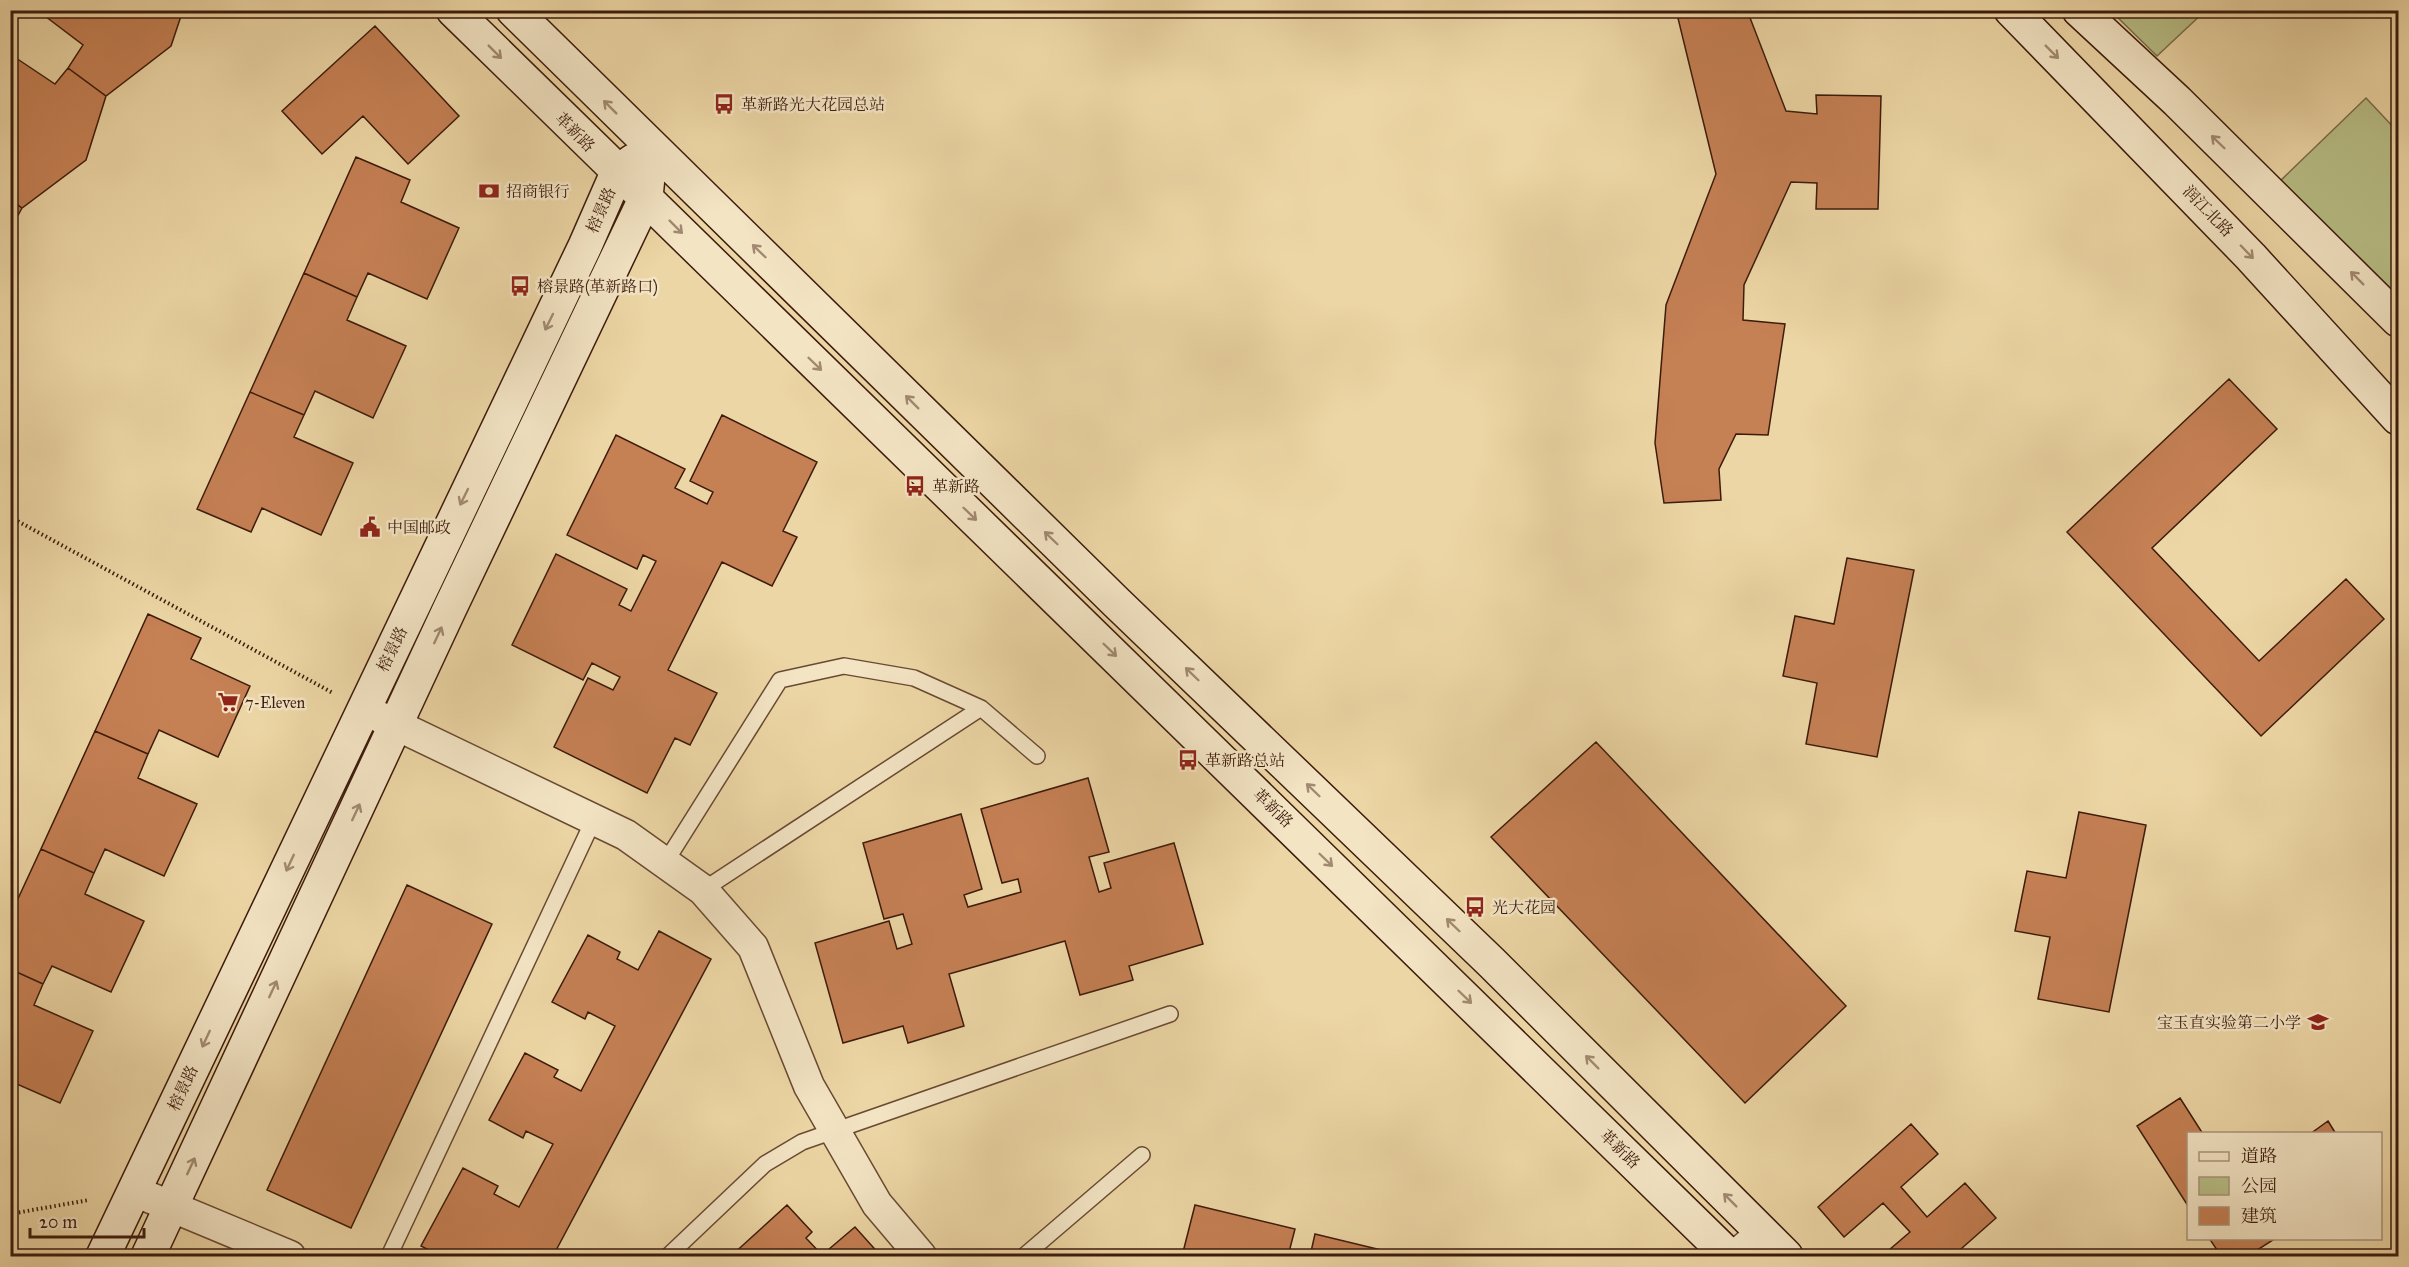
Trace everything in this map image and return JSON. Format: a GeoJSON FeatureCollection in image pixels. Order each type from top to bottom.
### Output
{"type":"FeatureCollection","features":[{"type":"Feature","properties":{"kind":"street","name":"革新路"},"geometry":{"type":"LineString","coordinates":[[453,10],[617,173],[646,197],[1730,1257]]}},
{"type":"Feature","properties":{"kind":"street"},"geometry":{"type":"LineString","coordinates":[[513,10],[1108,594],[1492,963],[1786,1257]]}},
{"type":"Feature","properties":{"kind":"street","name":"润江北路"},"geometry":{"type":"LineString","coordinates":[[2011,10],[2290,298],[2398,418]]}},
{"type":"Feature","properties":{"kind":"street"},"geometry":{"type":"LineString","coordinates":[[2079,10],[2177,101],[2398,320]]}},
{"type":"Feature","properties":{"kind":"street","name":"榕景路"},"geometry":{"type":"LineString","coordinates":[[103,1257],[585,246],[617,173],[652,148]]}},
{"type":"Feature","properties":{"kind":"street"},"geometry":{"type":"LineString","coordinates":[[148,1257],[646,197],[652,148]]}},
{"type":"Feature","properties":{"kind":"street"},"geometry":{"type":"LineString","coordinates":[[363,709],[626,835],[703,890],[753,947],[809,1086],[877,1204],[921,1257]]}},
{"type":"Feature","properties":{"kind":"street"},"geometry":{"type":"LineString","coordinates":[[134,1191],[290,1257]]}},
{"type":"Feature","properties":{"kind":"street"},"geometry":{"type":"LineString","coordinates":[[1735,1257],[1763,1232]]}},
{"type":"Feature","properties":{"kind":"lane"},"geometry":{"type":"LineString","coordinates":[[665,863],[780,680],[844,666],[914,678],[981,708],[1037,756]]}},
{"type":"Feature","properties":{"kind":"lane"},"geometry":{"type":"LineString","coordinates":[[703,890],[981,708]]}},
{"type":"Feature","properties":{"kind":"lane"},"geometry":{"type":"LineString","coordinates":[[389,1257],[594,819]]}},
{"type":"Feature","properties":{"kind":"lane"},"geometry":{"type":"LineString","coordinates":[[668,1257],[765,1164],[802,1142],[1170,1014]]}},
{"type":"Feature","properties":{"kind":"lane"},"geometry":{"type":"LineString","coordinates":[[1024,1257],[1142,1155]]}},
{"type":"Feature","properties":{"kind":"path"},"geometry":{"type":"LineString","coordinates":[[10,517],[363,709]]}},
{"type":"Feature","properties":{"kind":"path"},"geometry":{"type":"LineString","coordinates":[[10,1214],[134,1191]]}},
{"type":"Feature","properties":{"kind":"green space"},"geometry":{"type":"Polygon","coordinates":[[[2111,11],[2205,11],[2157,56],[2111,11]]]}},
{"type":"Feature","properties":{"kind":"green space"},"geometry":{"type":"Polygon","coordinates":[[[2366,98],[2398,132],[2398,313],[2278,183],[2366,98]]]}},
{"type":"Feature","properties":{"kind":"building"},"geometry":{"type":"Polygon","coordinates":[[[37,10],[183,10],[171,46],[106,96],[68,68],[83,45],[37,10]]]}},
{"type":"Feature","properties":{"kind":"building"},"geometry":{"type":"Polygon","coordinates":[[[1676,10],[1747,10],[1786,111],[1817,114],[1816,95],[1881,96],[1878,209],[1816,209],[1817,183],[1791,182],[1744,285],[1743,320],[1785,324],[1768,435],[1736,434],[1719,469],[1721,500],[1664,503],[1655,443],[1666,305],[1716,174],[1676,10]]]}},
{"type":"Feature","properties":{"kind":"building"},"geometry":{"type":"Polygon","coordinates":[[[375,26],[459,116],[408,164],[363,116],[322,154],[282,111],[375,26]]]}},
{"type":"Feature","properties":{"kind":"building"},"geometry":{"type":"Polygon","coordinates":[[[10,54],[55,84],[68,68],[106,96],[86,160],[22,208],[10,199],[10,54]]]}},
{"type":"Feature","properties":{"kind":"building"},"geometry":{"type":"Polygon","coordinates":[[[356,157],[410,180],[401,202],[459,228],[427,299],[368,273],[357,297],[304,273],[356,157]]]}},
{"type":"Feature","properties":{"kind":"building"},"geometry":{"type":"Polygon","coordinates":[[[10,199],[22,208],[10,230],[10,199]]]}},
{"type":"Feature","properties":{"kind":"building"},"geometry":{"type":"Polygon","coordinates":[[[304,273],[357,297],[347,320],[406,346],[373,418],[315,391],[304,415],[250,392],[304,273]]]}},
{"type":"Feature","properties":{"kind":"building"},"geometry":{"type":"Polygon","coordinates":[[[2229,379],[2277,429],[2152,548],[2259,661],[2346,579],[2384,619],[2261,736],[2067,532],[2229,379]]]}},
{"type":"Feature","properties":{"kind":"building"},"geometry":{"type":"Polygon","coordinates":[[[250,392],[304,415],[294,437],[353,463],[321,535],[262,508],[251,532],[197,509],[250,392]]]}},
{"type":"Feature","properties":{"kind":"building"},"geometry":{"type":"Polygon","coordinates":[[[722,415],[817,462],[783,531],[797,537],[772,586],[722,562],[668,670],[717,693],[690,745],[675,738],[647,793],[554,747],[588,678],[613,690],[620,677],[592,663],[583,680],[512,645],[556,554],[627,589],[619,605],[631,611],[656,561],[643,555],[637,569],[567,535],[616,435],[685,469],[675,488],[707,504],[713,492],[690,481],[722,415]]]}},
{"type":"Feature","properties":{"kind":"building"},"geometry":{"type":"Polygon","coordinates":[[[1847,558],[1914,570],[1877,757],[1806,744],[1817,683],[1783,676],[1795,616],[1834,624],[1847,558]]]}},
{"type":"Feature","properties":{"kind":"building"},"geometry":{"type":"Polygon","coordinates":[[[148,614],[201,638],[191,659],[250,686],[218,757],[159,730],[148,754],[95,731],[148,614]]]}},
{"type":"Feature","properties":{"kind":"building"},"geometry":{"type":"Polygon","coordinates":[[[95,731],[148,754],[138,778],[197,804],[164,876],[105,849],[94,873],[41,849],[95,731]]]}},
{"type":"Feature","properties":{"kind":"building"},"geometry":{"type":"Polygon","coordinates":[[[1596,742],[1846,1006],[1745,1103],[1491,837],[1596,742]]]}},
{"type":"Feature","properties":{"kind":"building"},"geometry":{"type":"Polygon","coordinates":[[[1088,778],[1109,852],[1089,857],[1099,892],[1111,888],[1104,863],[1174,843],[1203,944],[1129,966],[1133,980],[1080,995],[1065,941],[949,974],[964,1026],[908,1043],[903,1026],[843,1043],[815,943],[889,921],[897,949],[912,944],[903,914],[884,919],[863,843],[961,814],[982,889],[964,895],[968,907],[1021,892],[1018,879],[1002,883],[981,809],[1088,778]]]}},
{"type":"Feature","properties":{"kind":"building"},"geometry":{"type":"Polygon","coordinates":[[[2079,812],[2146,825],[2109,1012],[2038,999],[2050,937],[2015,931],[2027,871],[2066,878],[2079,812]]]}},
{"type":"Feature","properties":{"kind":"building"},"geometry":{"type":"Polygon","coordinates":[[[41,849],[94,873],[85,894],[144,921],[111,992],[52,966],[43,984],[10,969],[10,916],[41,849]]]}},
{"type":"Feature","properties":{"kind":"building"},"geometry":{"type":"Polygon","coordinates":[[[407,885],[492,924],[351,1228],[267,1190],[407,885]]]}},
{"type":"Feature","properties":{"kind":"building"},"geometry":{"type":"Polygon","coordinates":[[[659,931],[711,959],[553,1256],[440,1256],[421,1246],[463,1168],[498,1186],[494,1194],[519,1207],[553,1144],[526,1131],[523,1138],[489,1120],[525,1053],[558,1070],[554,1077],[581,1091],[615,1026],[588,1012],[585,1019],[552,1002],[588,935],[620,952],[617,959],[638,970],[659,931]]]}},
{"type":"Feature","properties":{"kind":"building"},"geometry":{"type":"Polygon","coordinates":[[[659,931],[711,959],[553,1256],[440,1256],[421,1246],[463,1168],[498,1186],[494,1194],[519,1207],[553,1144],[526,1131],[523,1138],[489,1120],[525,1053],[558,1070],[554,1077],[581,1091],[615,1026],[588,1012],[585,1019],[552,1002],[588,935],[620,952],[617,959],[638,970],[659,931]]]}},
{"type":"Feature","properties":{"kind":"building"},"geometry":{"type":"Polygon","coordinates":[[[10,969],[43,984],[34,1005],[93,1031],[60,1103],[10,1081],[10,969]]]}},
{"type":"Feature","properties":{"kind":"building"},"geometry":{"type":"Polygon","coordinates":[[[2180,1098],[2202,1132],[2187,1132],[2187,1204],[2137,1126],[2180,1098]]]}},
{"type":"Feature","properties":{"kind":"building"},"geometry":{"type":"Polygon","coordinates":[[[2328,1121],[2335,1132],[2313,1132],[2328,1121]]]}},
{"type":"Feature","properties":{"kind":"building"},"geometry":{"type":"Polygon","coordinates":[[[1911,1124],[1938,1154],[1901,1187],[1927,1217],[1965,1183],[1996,1218],[1953,1256],[1882,1256],[1910,1232],[1883,1203],[1844,1237],[1818,1207],[1911,1124]]]}},
{"type":"Feature","properties":{"kind":"building"},"geometry":{"type":"Polygon","coordinates":[[[787,1205],[812,1232],[806,1238],[822,1255],[855,1227],[881,1256],[731,1256],[787,1205]]]}},
{"type":"Feature","properties":{"kind":"building"},"geometry":{"type":"Polygon","coordinates":[[[1195,1205],[1295,1229],[1288,1256],[1182,1256],[1195,1205]]]}},
{"type":"Feature","properties":{"kind":"building"},"geometry":{"type":"Polygon","coordinates":[[[1315,1234],[1406,1256],[1310,1256],[1315,1234]]]}},
{"type":"Feature","properties":{"kind":"building"},"geometry":{"type":"Polygon","coordinates":[[[2210,1240],[2273,1240],[2248,1256],[2221,1256],[2210,1240]]]}},
{"type":"Feature","properties":{"kind":"place","name":"革新路光大花园总站"},"geometry":{"type":"Point","coordinates":[724,104]}},
{"type":"Feature","properties":{"kind":"place","name":"招商银行"},"geometry":{"type":"Point","coordinates":[489,191]}},
{"type":"Feature","properties":{"kind":"place","name":"榕景路(革新路口)"},"geometry":{"type":"Point","coordinates":[520,286]}},
{"type":"Feature","properties":{"kind":"place","name":"革新路"},"geometry":{"type":"Point","coordinates":[915,486]}},
{"type":"Feature","properties":{"kind":"place","name":"中国邮政"},"geometry":{"type":"Point","coordinates":[370,527]}},
{"type":"Feature","properties":{"kind":"place","name":"7-Eleven"},"geometry":{"type":"Point","coordinates":[228,702]}},
{"type":"Feature","properties":{"kind":"place","name":"革新路总站"},"geometry":{"type":"Point","coordinates":[1188,760]}},
{"type":"Feature","properties":{"kind":"place","name":"光大花园"},"geometry":{"type":"Point","coordinates":[1475,907]}},
{"type":"Feature","properties":{"kind":"place","name":"宝玉直实验第二小学"},"geometry":{"type":"Point","coordinates":[2318,1022]}}]}
